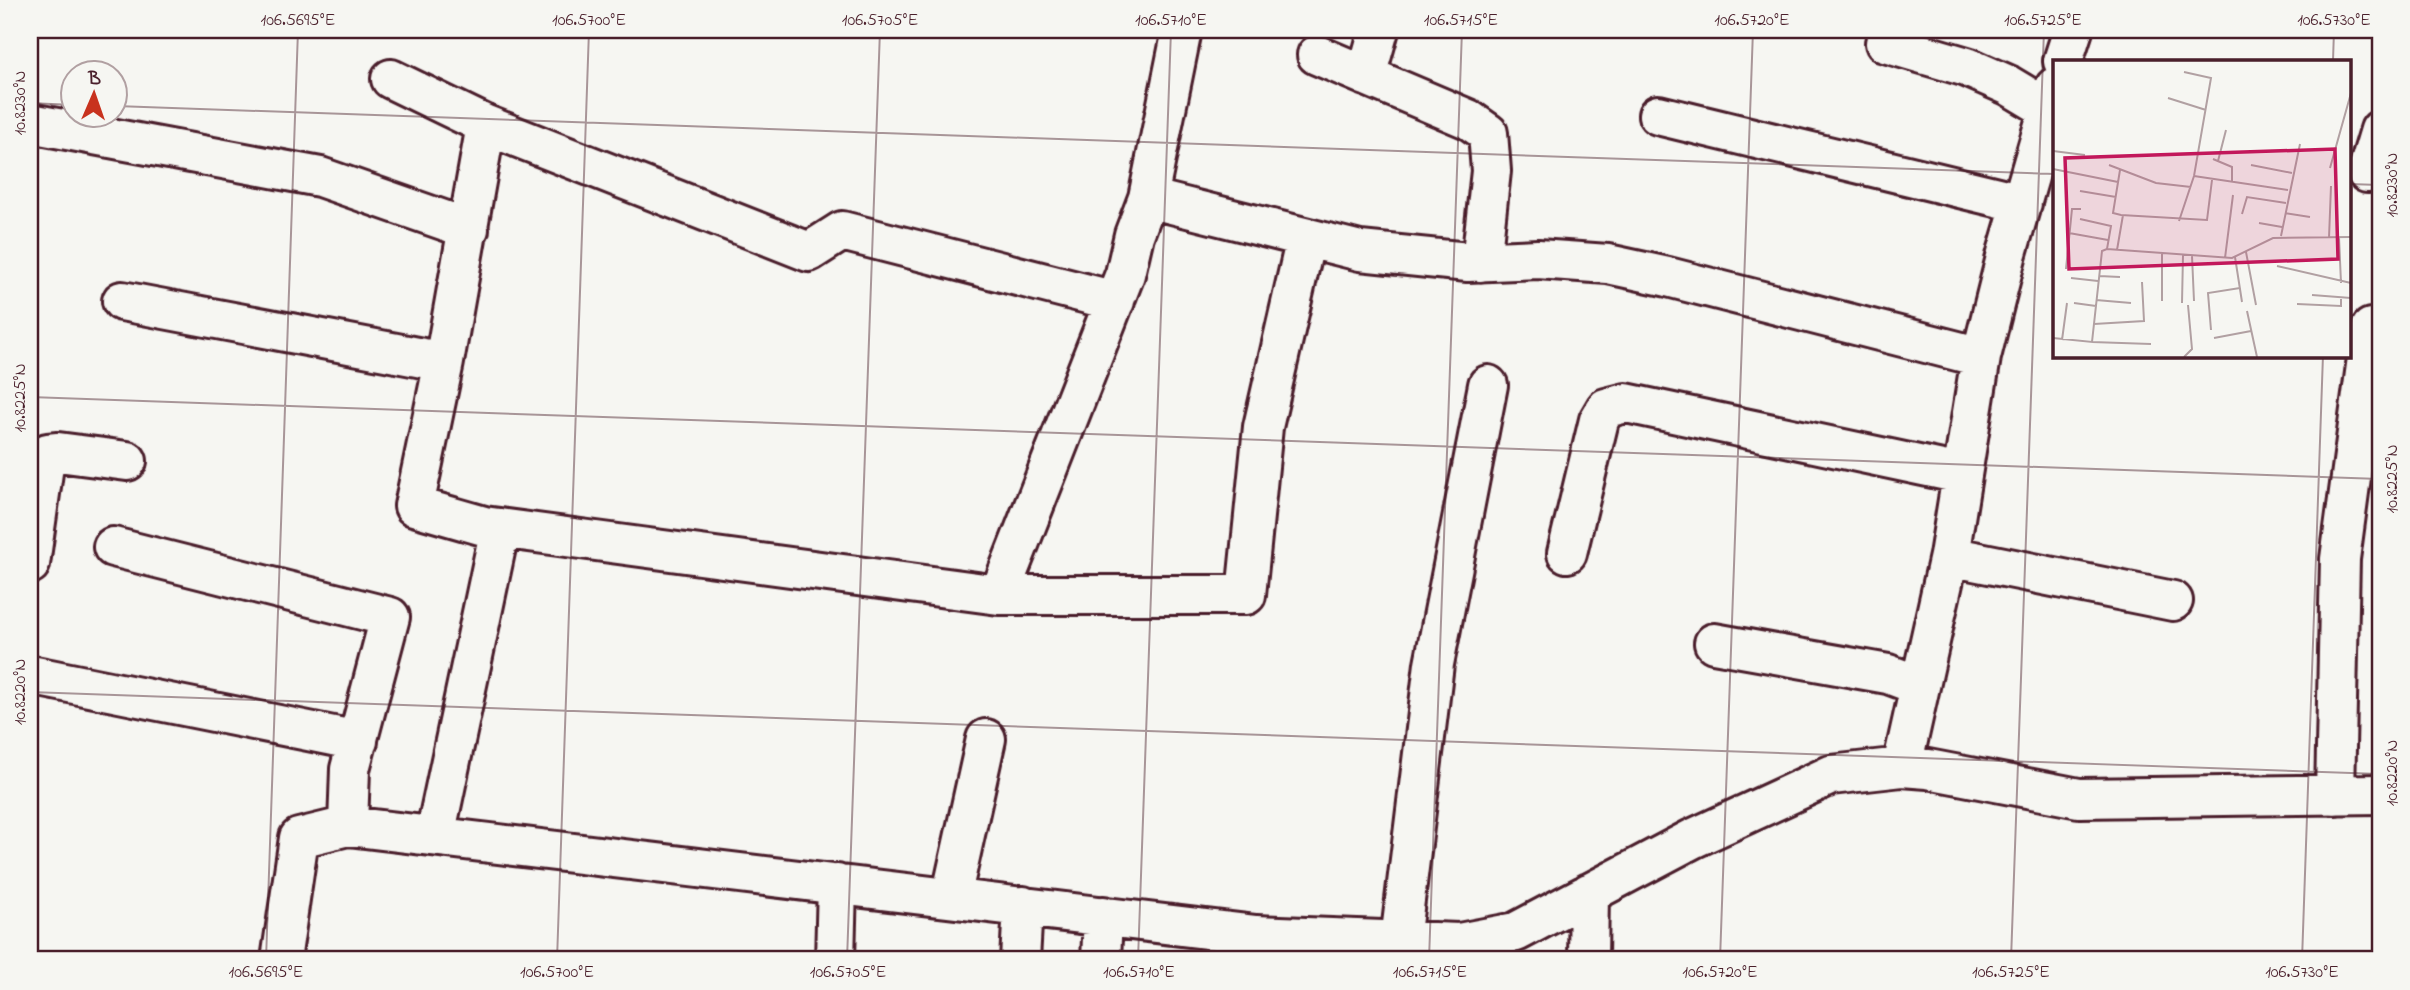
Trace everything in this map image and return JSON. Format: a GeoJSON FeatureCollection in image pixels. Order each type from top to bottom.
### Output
{"type":"FeatureCollection","features":[{"type":"Feature","properties":{"kind":"street"},"geometry":{"type":"LineString","coordinates":[[999,595],[1115,300],[1147,198],[1182,30]]}},
{"type":"Feature","properties":{"kind":"street"},"geometry":{"type":"LineString","coordinates":[[1366,76],[1379,30]]}},
{"type":"Feature","properties":{"kind":"street"},"geometry":{"type":"LineString","coordinates":[[2063,60],[2073,30]]}},
{"type":"Feature","properties":{"kind":"street"},"geometry":{"type":"LineString","coordinates":[[1885,43],[1967,67],[2008,85],[2051,98],[1981,357],[1949,556],[1902,767]]}},
{"type":"Feature","properties":{"kind":"street"},"geometry":{"type":"LineString","coordinates":[[1317,55],[1468,119],[1488,133],[1491,171],[1481,261]]}},
{"type":"Feature","properties":{"kind":"street"},"geometry":{"type":"LineString","coordinates":[[391,79],[486,125],[809,252],[842,231],[1115,300]]}},
{"type":"Feature","properties":{"kind":"street"},"geometry":{"type":"LineString","coordinates":[[1658,115],[2022,203]]}},
{"type":"Feature","properties":{"kind":"street"},"geometry":{"type":"LineString","coordinates":[[30,123],[320,177],[469,229]]}},
{"type":"Feature","properties":{"kind":"street"},"geometry":{"type":"LineString","coordinates":[[486,125],[444,362],[414,506],[484,526],[999,595],[1246,595],[1263,427],[1306,238]]}},
{"type":"Feature","properties":{"kind":"street"},"geometry":{"type":"LineString","coordinates":[[2367,173],[2380,130]]}},
{"type":"Feature","properties":{"kind":"street"},"geometry":{"type":"LineString","coordinates":[[1147,198],[1360,251],[1481,261],[1538,259],[1608,264],[1981,357]]}},
{"type":"Feature","properties":{"kind":"street"},"geometry":{"type":"LineString","coordinates":[[122,301],[444,362]]}},
{"type":"Feature","properties":{"kind":"street"},"geometry":{"type":"LineString","coordinates":[[2334,795],[2340,559],[2371,328]]}},
{"type":"Feature","properties":{"kind":"street"},"geometry":{"type":"LineString","coordinates":[[1400,941],[1434,664],[1488,385]]}},
{"type":"Feature","properties":{"kind":"street"},"geometry":{"type":"LineString","coordinates":[[1567,554],[1600,420],[1606,408],[1616,404],[1626,403],[1675,412],[1961,474]]}},
{"type":"Feature","properties":{"kind":"street"},"geometry":{"type":"LineString","coordinates":[[30,564],[45,458],[48,453],[127,461]]}},
{"type":"Feature","properties":{"kind":"street"},"geometry":{"type":"LineString","coordinates":[[435,836],[500,528]]}},
{"type":"Feature","properties":{"kind":"street"},"geometry":{"type":"LineString","coordinates":[[113,547],[390,617],[350,769],[348,826]]}},
{"type":"Feature","properties":{"kind":"street"},"geometry":{"type":"LineString","coordinates":[[1949,556],[2173,601]]}},
{"type":"Feature","properties":{"kind":"street"},"geometry":{"type":"LineString","coordinates":[[1714,643],[1888,674],[1920,687]]}},
{"type":"Feature","properties":{"kind":"street"},"geometry":{"type":"LineString","coordinates":[[30,675],[358,741]]}},
{"type":"Feature","properties":{"kind":"street"},"geometry":{"type":"LineString","coordinates":[[951,898],[986,738]]}},
{"type":"Feature","properties":{"kind":"street"},"geometry":{"type":"LineString","coordinates":[[281,960],[299,838],[348,826],[1256,934],[1459,943],[1493,949],[1516,932],[1692,839],[1831,775],[1902,767],[1928,769],[2079,798],[2380,794]]}},
{"type":"Feature","properties":{"kind":"street"},"geometry":{"type":"LineString","coordinates":[[835,960],[837,884]]}},
{"type":"Feature","properties":{"kind":"street"},"geometry":{"type":"LineString","coordinates":[[1588,960],[1589,893]]}},
{"type":"Feature","properties":{"kind":"street"},"geometry":{"type":"LineString","coordinates":[[1020,960],[1023,906]]}},
{"type":"Feature","properties":{"kind":"street"},"geometry":{"type":"LineString","coordinates":[[1101,960],[1103,916]]}}]}
